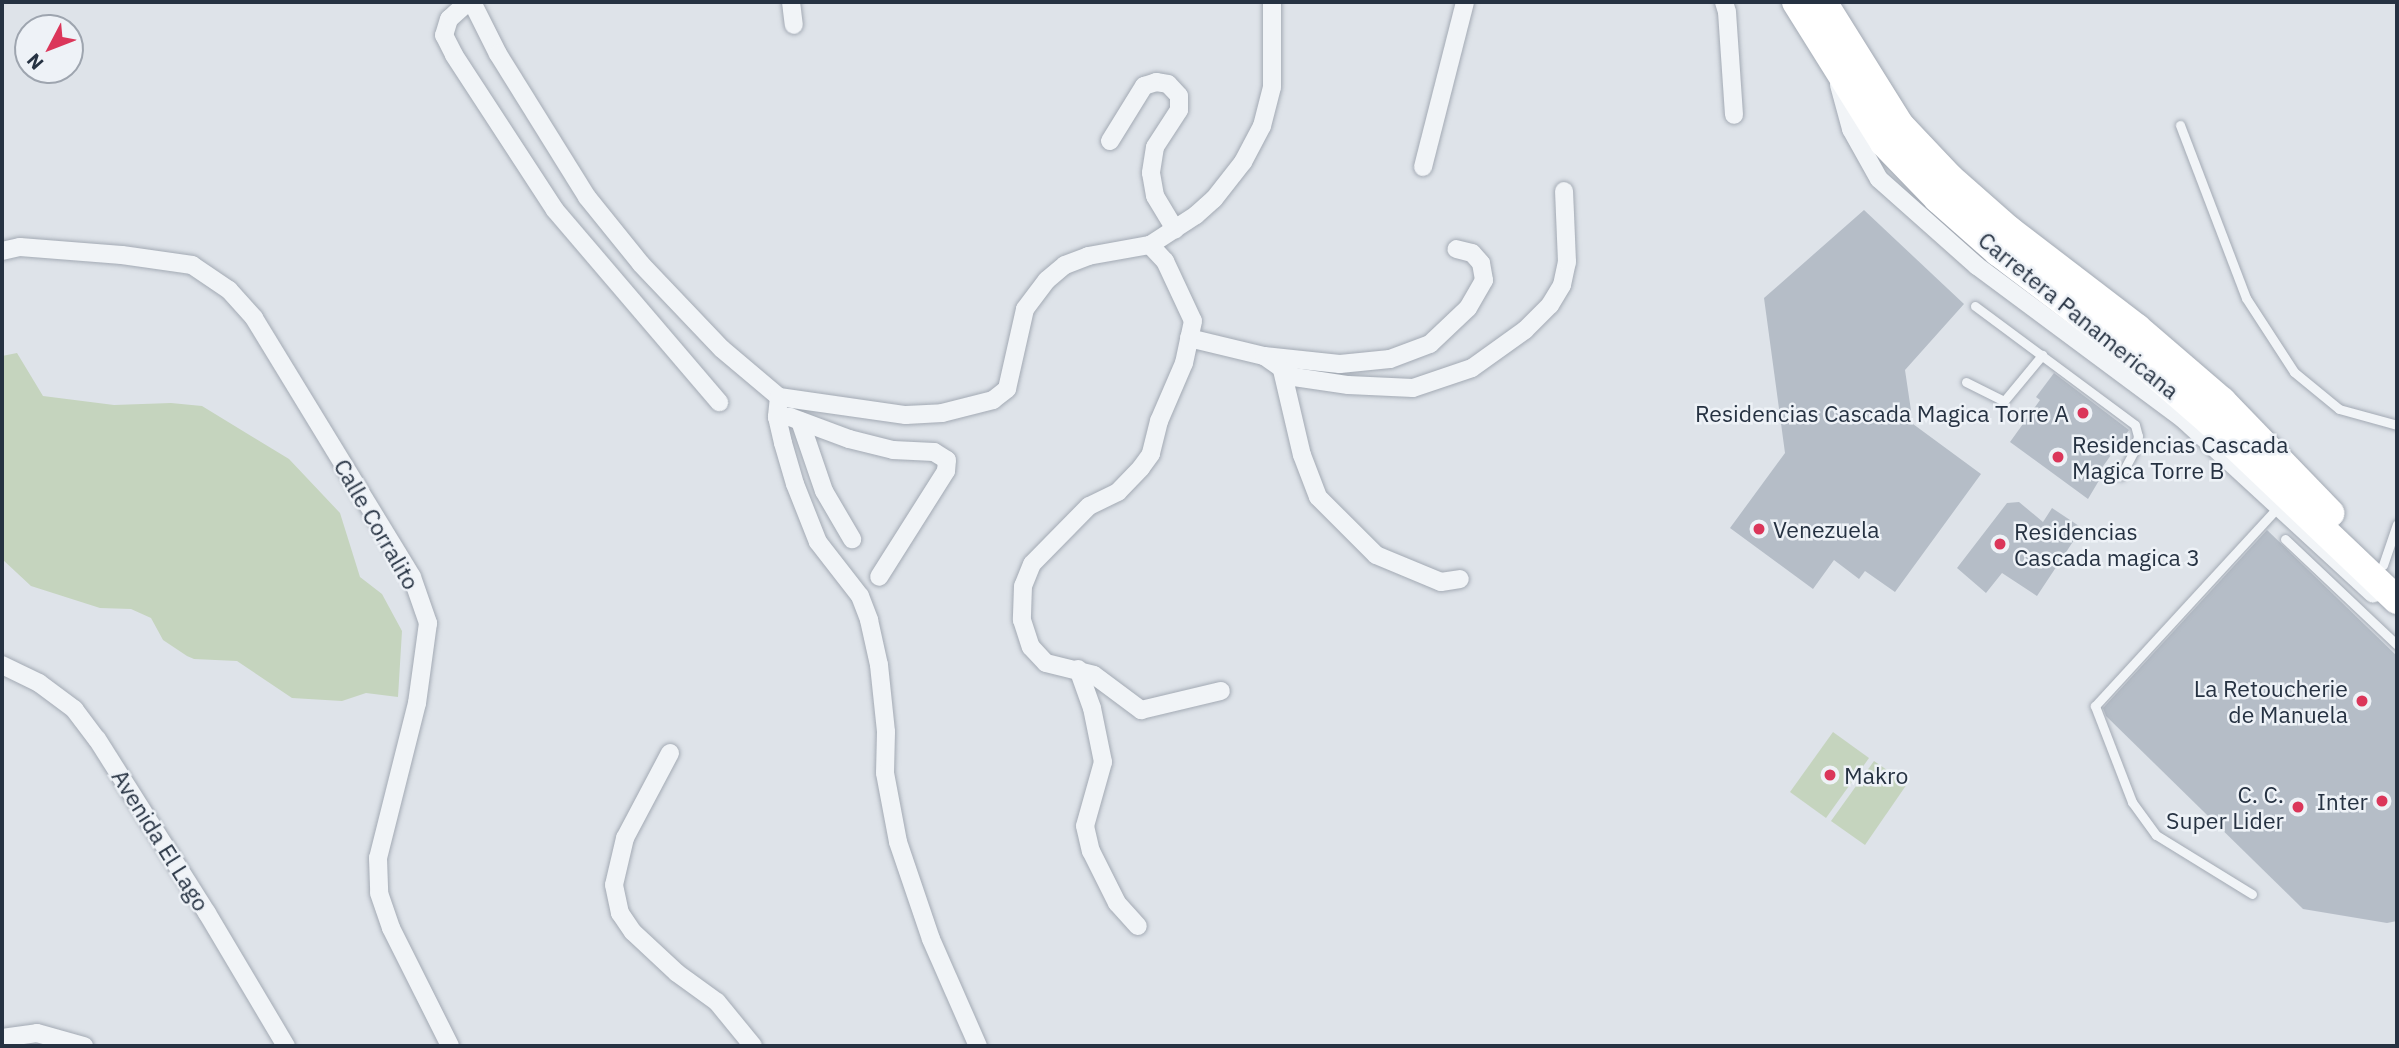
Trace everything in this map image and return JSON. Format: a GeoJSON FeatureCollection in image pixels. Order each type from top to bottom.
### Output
{"type":"FeatureCollection","features":[{"type":"Feature","properties":{"kind":"main road","name":"Carretera Panamericana"},"geometry":{"type":"LineString","coordinates":[[1796,2],[1885,143],[1938,199],[1998,252],[2126,349],[2397,600]]}},
{"type":"Feature","properties":{"kind":"main road","name":"Carretera Panamericana"},"geometry":{"type":"LineString","coordinates":[[1823,2],[1900,125],[1950,178],[2009,230],[2137,328],[2222,401],[2390,571]]}},
{"type":"Feature","properties":{"kind":"street"},"geometry":{"type":"LineString","coordinates":[[719,402],[555,210],[454,55],[444,34],[449,19],[470,2],[498,54],[587,197],[641,264],[722,349],[779,397],[906,415],[942,412],[993,400],[1007,388],[1025,309],[1047,280],[1065,265],[1088,256],[1150,245],[1214,199],[1242,162],[1262,126],[1272,87],[1272,2]]}},
{"type":"Feature","properties":{"kind":"street"},"geometry":{"type":"LineString","coordinates":[[791,2],[794,25]]}},
{"type":"Feature","properties":{"kind":"street"},"geometry":{"type":"LineString","coordinates":[[1423,167],[1465,2]]}},
{"type":"Feature","properties":{"kind":"street"},"geometry":{"type":"LineString","coordinates":[[1724,2],[1734,115]]}},
{"type":"Feature","properties":{"kind":"street"},"geometry":{"type":"LineString","coordinates":[[1833,61],[1851,129],[1879,180],[1976,266],[2183,419],[2340,567],[2397,611]]}},
{"type":"Feature","properties":{"kind":"street"},"geometry":{"type":"LineString","coordinates":[[1110,141],[1144,86],[1156,82],[1168,84],[1179,96],[1179,110],[1155,147],[1151,173],[1155,196],[1175,229]]}},
{"type":"Feature","properties":{"kind":"street"},"geometry":{"type":"LineString","coordinates":[[1264,356],[1294,377],[1349,385],[1413,388],[1444,380],[1492,355],[1550,305],[1562,285],[1567,262],[1564,191]]}},
{"type":"Feature","properties":{"kind":"street"},"geometry":{"type":"LineString","coordinates":[[1150,245],[1165,261],[1184,296],[1193,321],[1184,363],[1159,421],[1151,454],[1141,468],[1118,492],[1090,506],[1058,535],[1032,564],[1023,586],[1022,620],[1031,647],[1046,663],[1062,668],[1078,668],[1094,675],[1140,710],[1221,691]]}},
{"type":"Feature","properties":{"kind":"street","name":"Calle Corralito"},"geometry":{"type":"LineString","coordinates":[[2,251],[20,247],[122,255],[192,265],[229,290],[254,318],[412,577],[428,622],[417,703],[378,858],[380,893],[391,928],[450,1046]]}},
{"type":"Feature","properties":{"kind":"street"},"geometry":{"type":"LineString","coordinates":[[1189,338],[1264,356],[1340,364],[1390,359],[1430,344],[1468,308],[1484,280],[1481,263],[1472,254],[1456,249]]}},
{"type":"Feature","properties":{"kind":"street"},"geometry":{"type":"LineString","coordinates":[[1282,370],[1302,455],[1318,497],[1353,536],[1376,555],[1441,582],[1460,579]]}},
{"type":"Feature","properties":{"kind":"street"},"geometry":{"type":"LineString","coordinates":[[779,397],[777,416],[795,484],[818,542],[860,596],[869,620],[879,665],[885,773],[898,842],[931,939],[978,1046]]}},
{"type":"Feature","properties":{"kind":"street"},"geometry":{"type":"LineString","coordinates":[[777,416],[893,450],[934,452],[947,460],[946,471],[879,577]]}},
{"type":"Feature","properties":{"kind":"street"},"geometry":{"type":"LineString","coordinates":[[800,421],[824,491],[852,539]]}},
{"type":"Feature","properties":{"kind":"street","name":"Avenida El Lago"},"geometry":{"type":"LineString","coordinates":[[2,665],[39,683],[74,709],[97,739],[207,913],[286,1046]]}},
{"type":"Feature","properties":{"kind":"street"},"geometry":{"type":"LineString","coordinates":[[1078,668],[1095,718],[1103,762],[1085,826],[1091,852],[1116,903],[1138,926]]}},
{"type":"Feature","properties":{"kind":"street"},"geometry":{"type":"LineString","coordinates":[[670,753],[625,838],[614,885],[621,913],[633,932],[677,973],[717,1002],[753,1046]]}},
{"type":"Feature","properties":{"kind":"street"},"geometry":{"type":"LineString","coordinates":[[2,1038],[37,1033],[84,1046]]}},
{"type":"Feature","properties":{"kind":"lane"},"geometry":{"type":"LineString","coordinates":[[2180,125],[2246,298],[2294,372],[2339,409],[2397,425]]}},
{"type":"Feature","properties":{"kind":"lane"},"geometry":{"type":"LineString","coordinates":[[1975,306],[2135,425],[2138,436],[2135,449],[2121,475]]}},
{"type":"Feature","properties":{"kind":"lane"},"geometry":{"type":"LineString","coordinates":[[1966,382],[2004,401],[2042,355]]}},
{"type":"Feature","properties":{"kind":"lane"},"geometry":{"type":"LineString","coordinates":[[2252,894],[2156,835],[2132,802],[2095,706],[2278,507]]}},
{"type":"Feature","properties":{"kind":"lane"},"geometry":{"type":"LineString","coordinates":[[2390,571],[2397,524]]}},
{"type":"Feature","properties":{"kind":"lane"},"geometry":{"type":"LineString","coordinates":[[2286,539],[2397,645]]}},
{"type":"Feature","properties":{"kind":"green space"},"geometry":{"type":"Polygon","coordinates":[[[17,353],[43,396],[114,405],[171,403],[202,406],[289,459],[340,513],[360,577],[382,594],[402,631],[398,697],[366,693],[342,701],[292,698],[237,661],[194,659],[187,656],[163,640],[151,618],[131,609],[100,608],[31,586],[2,559],[2,356],[17,353]]]}},
{"type":"Feature","properties":{"kind":"green space","name":"Makro"},"geometry":{"type":"Polygon","coordinates":[[[1833,732],[1869,758],[1826,818],[1790,792],[1833,732]]]}},
{"type":"Feature","properties":{"kind":"green space","name":"Makro"},"geometry":{"type":"Polygon","coordinates":[[[1874,761],[1907,784],[1865,845],[1831,821],[1874,761]]]}},
{"type":"Feature","properties":{"kind":"building"},"geometry":{"type":"Polygon","coordinates":[[[1864,210],[1964,304],[1905,370],[1913,424],[1981,474],[1895,592],[1865,571],[1859,579],[1834,560],[1813,589],[1730,528],[1785,453],[1764,298],[1864,210]]]}},
{"type":"Feature","properties":{"kind":"building"},"geometry":{"type":"Polygon","coordinates":[[[2054,373],[2129,430],[2101,469],[2104,472],[2088,499],[2010,442],[2040,400],[2036,397],[2054,373]]]}},
{"type":"Feature","properties":{"kind":"building"},"geometry":{"type":"Polygon","coordinates":[[[2019,502],[2043,522],[2052,508],[2082,528],[2037,596],[2002,573],[1986,593],[1957,568],[2007,503],[2019,502]]]}},
{"type":"Feature","properties":{"kind":"building","name":"C. C. Super Lider"},"geometry":{"type":"Polygon","coordinates":[[[2267,530],[2397,656],[2397,921],[2387,923],[2303,909],[2106,716],[2103,708],[2267,530]]]}},
{"type":"Feature","properties":{"kind":"place","name":"Residencias Cascada Magica Torre A"},"geometry":{"type":"Point","coordinates":[2083,413]}},
{"type":"Feature","properties":{"kind":"place","name":"Residencias Cascada Magica Torre B"},"geometry":{"type":"Point","coordinates":[2058,457]}},
{"type":"Feature","properties":{"kind":"place","name":"Venezuela"},"geometry":{"type":"Point","coordinates":[1759,529]}},
{"type":"Feature","properties":{"kind":"place","name":"Residencias Cascada magica 3"},"geometry":{"type":"Point","coordinates":[2000,544]}},
{"type":"Feature","properties":{"kind":"place","name":"La Retoucherie de Manuela"},"geometry":{"type":"Point","coordinates":[2362,701]}},
{"type":"Feature","properties":{"kind":"place","name":"Makro"},"geometry":{"type":"Point","coordinates":[1830,775]}},
{"type":"Feature","properties":{"kind":"place","name":"Inter"},"geometry":{"type":"Point","coordinates":[2382,801]}},
{"type":"Feature","properties":{"kind":"place","name":"C. C. Super Lider"},"geometry":{"type":"Point","coordinates":[2298,807]}}]}
